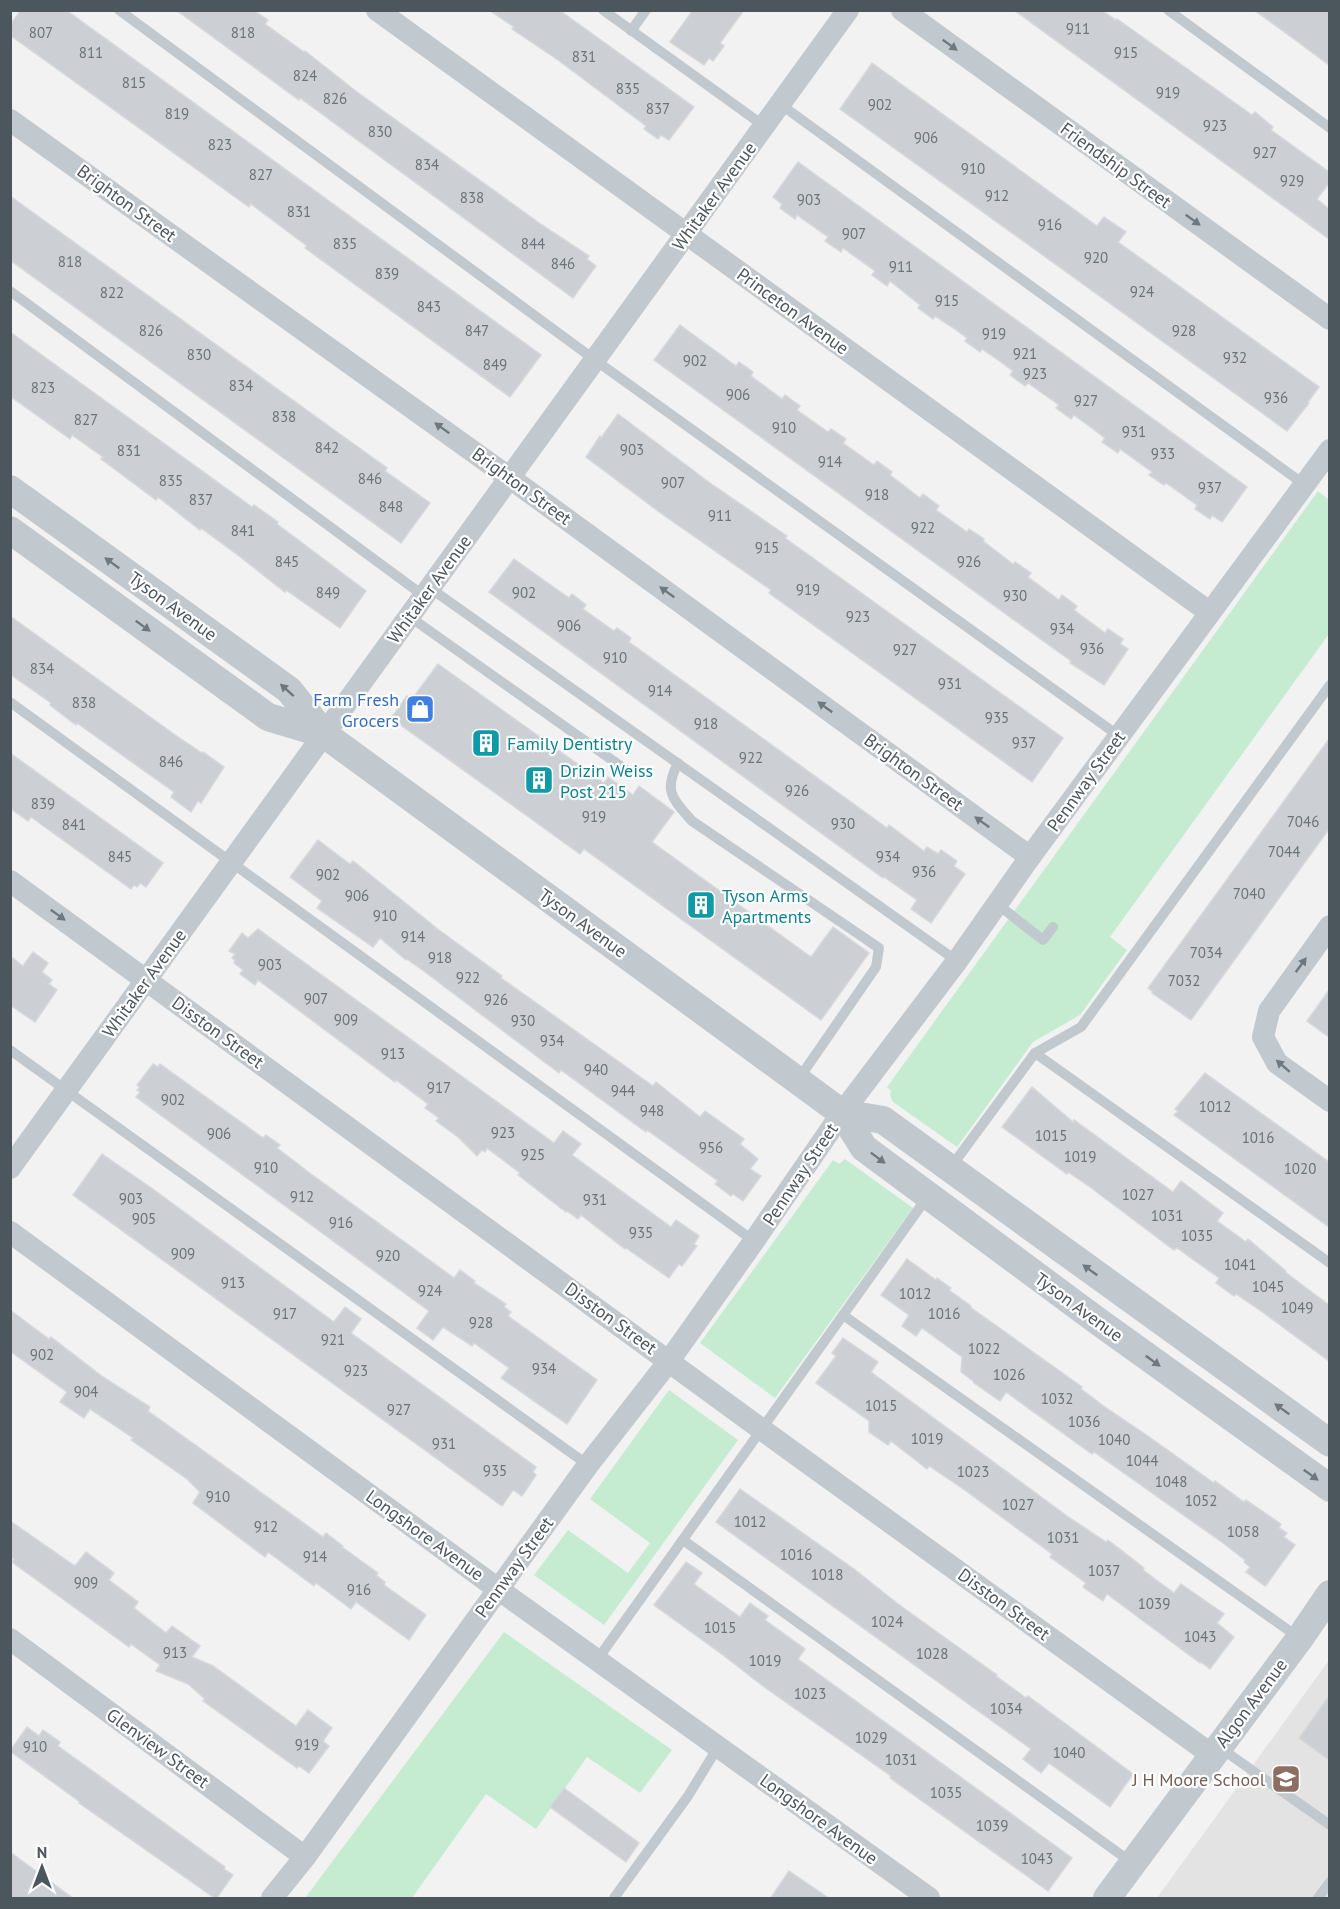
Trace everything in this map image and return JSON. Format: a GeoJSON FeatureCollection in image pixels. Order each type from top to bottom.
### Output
{"type":"FeatureCollection","features":[{"type":"Feature","properties":{"kind":"street","name":"Princeton Avenue"},"geometry":{"type":"LineString","coordinates":[[377,10],[1209,612]]}},
{"type":"Feature","properties":{"kind":"street","name":"Whitaker Avenue"},"geometry":{"type":"LineString","coordinates":[[10,1168],[848,10]]}},
{"type":"Feature","properties":{"kind":"street","name":"Friendship Street"},"geometry":{"type":"LineString","coordinates":[[902,10],[1329,319]]}},
{"type":"Feature","properties":{"kind":"street","name":"Brighton Street"},"geometry":{"type":"LineString","coordinates":[[10,120],[510,478],[1030,857]]}},
{"type":"Feature","properties":{"kind":"street","name":"Pennway Street"},"geometry":{"type":"LineString","coordinates":[[272,1899],[305,1857],[588,1465],[669,1361],[842,1113],[957,961],[1030,857],[1329,450]]}},
{"type":"Feature","properties":{"kind":"street","name":"Tyson Avenue"},"geometry":{"type":"LineString","coordinates":[[13,497],[289,690],[324,734],[842,1113],[864,1148],[1329,1488]]}},
{"type":"Feature","properties":{"kind":"street","name":"Tyson Avenue"},"geometry":{"type":"LineString","coordinates":[[10,530],[268,717],[324,734]]}},
{"type":"Feature","properties":{"kind":"street","name":"Disston Street"},"geometry":{"type":"LineString","coordinates":[[10,881],[761,1429],[1216,1751]]}},
{"type":"Feature","properties":{"kind":"street"},"geometry":{"type":"LineString","coordinates":[[1327,933],[1273,1004],[1263,1037],[1277,1063],[1329,1101]]}},
{"type":"Feature","properties":{"kind":"street","name":"Tyson Avenue"},"geometry":{"type":"LineString","coordinates":[[842,1113],[883,1120],[1329,1443]]}},
{"type":"Feature","properties":{"kind":"street","name":"Longshore Avenue"},"geometry":{"type":"LineString","coordinates":[[10,1232],[498,1589],[929,1899]]}},
{"type":"Feature","properties":{"kind":"street"},"geometry":{"type":"LineString","coordinates":[[1099,1322],[1120,1292]]}},
{"type":"Feature","properties":{"kind":"street","name":"Algon Avenue"},"geometry":{"type":"LineString","coordinates":[[1107,1899],[1300,1638],[1329,1594]]}},
{"type":"Feature","properties":{"kind":"street","name":"Glenview Street"},"geometry":{"type":"LineString","coordinates":[[10,1639],[305,1857]]}},
{"type":"Feature","properties":{"kind":"lane"},"geometry":{"type":"LineString","coordinates":[[119,10],[595,360],[1119,736]]}},
{"type":"Feature","properties":{"kind":"lane"},"geometry":{"type":"LineString","coordinates":[[603,10],[764,126]]}},
{"type":"Feature","properties":{"kind":"lane"},"geometry":{"type":"LineString","coordinates":[[631,31],[646,10]]}},
{"type":"Feature","properties":{"kind":"lane"},"geometry":{"type":"LineString","coordinates":[[1168,10],[1329,128]]}},
{"type":"Feature","properties":{"kind":"lane"},"geometry":{"type":"LineString","coordinates":[[780,104],[1305,485]]}},
{"type":"Feature","properties":{"kind":"lane"},"geometry":{"type":"LineString","coordinates":[[10,291],[427,592],[678,763],[957,961]]}},
{"type":"Feature","properties":{"kind":"lane"},"geometry":{"type":"LineString","coordinates":[[410,616],[628,772]]}},
{"type":"Feature","properties":{"kind":"lane"},"geometry":{"type":"LineString","coordinates":[[950,1169],[1035,1053],[1081,1027],[1329,685]]}},
{"type":"Feature","properties":{"kind":"lane"},"geometry":{"type":"LineString","coordinates":[[10,702],[754,1241]]}},
{"type":"Feature","properties":{"kind":"lane"},"geometry":{"type":"LineString","coordinates":[[678,763],[670,779],[672,797],[692,821],[879,948],[876,967],[797,1080]]}},
{"type":"Feature","properties":{"kind":"lane"},"geometry":{"type":"LineString","coordinates":[[997,904],[1043,940],[1053,927]]}},
{"type":"Feature","properties":{"kind":"lane"},"geometry":{"type":"LineString","coordinates":[[10,1050],[588,1465]]}},
{"type":"Feature","properties":{"kind":"lane"},"geometry":{"type":"LineString","coordinates":[[1035,1053],[1329,1263]]}},
{"type":"Feature","properties":{"kind":"lane"},"geometry":{"type":"LineString","coordinates":[[597,1660],[928,1196]]}},
{"type":"Feature","properties":{"kind":"lane"},"geometry":{"type":"LineString","coordinates":[[843,1315],[1300,1638]]}},
{"type":"Feature","properties":{"kind":"lane"},"geometry":{"type":"LineString","coordinates":[[683,1540],[1133,1863]]}},
{"type":"Feature","properties":{"kind":"lane"},"geometry":{"type":"LineString","coordinates":[[614,1899],[688,1796],[718,1747]]}},
{"type":"Feature","properties":{"kind":"lane"},"geometry":{"type":"LineString","coordinates":[[1216,1751],[1287,1794],[1329,1825]]}},
{"type":"Feature","properties":{"kind":"lane"},"geometry":{"type":"LineString","coordinates":[[1318,1899],[1329,1882]]}},
{"type":"Feature","properties":{"kind":"shaded area","name":"J H Moore School"},"geometry":{"type":"Polygon","coordinates":[[[1329,1660],[1329,1898],[1157,1898],[1329,1660]]]}},
{"type":"Feature","properties":{"kind":"green space"},"geometry":{"type":"Polygon","coordinates":[[[1318,491],[1329,500],[1329,634],[1110,937],[1127,950],[1080,1015],[1033,1042],[957,1147],[893,1102],[891,1091],[887,1087],[1318,491]]]}},
{"type":"Feature","properties":{"kind":"green space"},"geometry":{"type":"Polygon","coordinates":[[[845,1159],[913,1208],[775,1398],[700,1343],[833,1160],[839,1164],[845,1159]]]}},
{"type":"Feature","properties":{"kind":"green space"},"geometry":{"type":"Polygon","coordinates":[[[669,1390],[738,1440],[604,1625],[534,1575],[568,1530],[628,1573],[650,1543],[590,1499],[669,1390]]]}},
{"type":"Feature","properties":{"kind":"green space"},"geometry":{"type":"Polygon","coordinates":[[[504,1632],[672,1750],[640,1793],[587,1757],[536,1829],[486,1794],[412,1898],[305,1898],[504,1632]]]}},
{"type":"Feature","properties":{"kind":"building"},"geometry":{"type":"Polygon","coordinates":[[[21,10],[66,10],[541,355],[510,397],[305,248],[307,246],[251,204],[249,207],[10,35],[10,25],[21,10]]]}},
{"type":"Feature","properties":{"kind":"building"},"geometry":{"type":"Polygon","coordinates":[[[176,10],[253,10],[268,20],[265,24],[542,225],[589,256],[587,259],[596,266],[573,298],[176,10]]]}},
{"type":"Feature","properties":{"kind":"building"},"geometry":{"type":"Polygon","coordinates":[[[489,10],[559,10],[694,107],[669,140],[661,135],[658,139],[644,129],[646,126],[489,10]]]}},
{"type":"Feature","properties":{"kind":"building"},"geometry":{"type":"Polygon","coordinates":[[[693,10],[744,10],[720,43],[724,46],[713,61],[709,58],[704,65],[670,42],[693,10]]]}},
{"type":"Feature","properties":{"kind":"building"},"geometry":{"type":"Polygon","coordinates":[[[1014,10],[1101,10],[1252,115],[1255,112],[1273,127],[1271,130],[1329,172],[1329,183],[1317,199],[1329,209],[1329,239],[1014,10]]]}},
{"type":"Feature","properties":{"kind":"building"},"geometry":{"type":"Polygon","coordinates":[[[1254,10],[1329,10],[1329,65],[1294,39],[1254,10]]]}},
{"type":"Feature","properties":{"kind":"building"},"geometry":{"type":"Polygon","coordinates":[[[872,63],[1097,226],[1104,217],[1126,232],[1118,242],[1319,387],[1287,431],[840,109],[872,63]]]}},
{"type":"Feature","properties":{"kind":"building"},"geometry":{"type":"Polygon","coordinates":[[[798,162],[1247,487],[1222,522],[1212,515],[1210,519],[1195,509],[1197,505],[1166,483],[1164,485],[1149,475],[1152,472],[1120,449],[1118,453],[1102,442],[1105,438],[1074,415],[1071,419],[1056,408],[1059,405],[1028,383],[1025,386],[1010,375],[1013,371],[998,360],[982,349],[980,352],[952,327],[935,316],[933,319],[918,308],[920,305],[890,281],[887,286],[872,275],[875,271],[843,248],[841,252],[825,241],[828,237],[797,215],[795,219],[780,208],[782,204],[773,197],[798,162]]]}},
{"type":"Feature","properties":{"kind":"building"},"geometry":{"type":"Polygon","coordinates":[[[10,196],[387,468],[385,471],[430,503],[401,543],[10,260],[10,196]]]}},
{"type":"Feature","properties":{"kind":"building"},"geometry":{"type":"Polygon","coordinates":[[[680,325],[736,366],[739,362],[753,372],[751,376],[782,399],[785,395],[800,406],[797,410],[828,432],[831,429],[846,439],[843,443],[874,465],[877,461],[892,472],[890,475],[920,498],[923,494],[939,506],[936,510],[967,532],[969,529],[984,539],[983,541],[1013,564],[1015,562],[1031,573],[1028,577],[1059,600],[1062,595],[1077,606],[1074,610],[1105,633],[1108,629],[1123,639],[1120,644],[1128,649],[1104,685],[1070,663],[1071,661],[654,360],[680,325]]]}},
{"type":"Feature","properties":{"kind":"building"},"geometry":{"type":"Polygon","coordinates":[[[10,332],[252,507],[254,505],[278,522],[277,524],[366,591],[340,628],[286,590],[285,592],[158,497],[156,500],[72,435],[70,439],[10,396],[10,332]]]}},
{"type":"Feature","properties":{"kind":"building"},"geometry":{"type":"Polygon","coordinates":[[[618,414],[710,483],[787,536],[785,538],[1063,738],[1032,782],[769,593],[771,590],[662,514],[586,457],[618,414]]]}},
{"type":"Feature","properties":{"kind":"building"},"geometry":{"type":"Polygon","coordinates":[[[514,559],[569,598],[572,594],[586,605],[583,609],[614,631],[617,628],[631,638],[629,642],[887,828],[889,825],[924,851],[927,847],[938,854],[941,850],[957,861],[954,866],[965,874],[931,923],[911,909],[917,900],[883,878],[489,592],[514,559]]]}},
{"type":"Feature","properties":{"kind":"building"},"geometry":{"type":"Polygon","coordinates":[[[10,616],[178,737],[224,767],[201,803],[198,801],[191,812],[171,797],[174,792],[77,723],[76,725],[50,705],[51,703],[10,674],[10,616]]]}},
{"type":"Feature","properties":{"kind":"building"},"geometry":{"type":"Polygon","coordinates":[[[438,664],[604,783],[608,777],[633,795],[639,786],[674,812],[652,842],[811,957],[833,927],[869,953],[821,1020],[584,849],[580,854],[391,718],[407,696],[412,699],[438,664]]]}},
{"type":"Feature","properties":{"kind":"building"},"geometry":{"type":"Polygon","coordinates":[[[1329,739],[1329,829],[1191,1020],[1148,988],[1329,739]]]}},
{"type":"Feature","properties":{"kind":"building"},"geometry":{"type":"Polygon","coordinates":[[[10,753],[163,863],[146,887],[140,883],[131,889],[31,817],[28,821],[10,808],[10,753]]]}},
{"type":"Feature","properties":{"kind":"building"},"geometry":{"type":"Polygon","coordinates":[[[318,840],[350,864],[353,861],[439,930],[502,976],[501,978],[653,1086],[656,1082],[700,1117],[705,1111],[744,1139],[740,1144],[758,1159],[750,1169],[761,1176],[743,1201],[733,1194],[731,1196],[715,1184],[718,1181],[561,1070],[559,1073],[406,960],[380,938],[373,947],[317,908],[322,901],[290,877],[318,840]]]}},
{"type":"Feature","properties":{"kind":"building"},"geometry":{"type":"Polygon","coordinates":[[[258,929],[554,1143],[563,1131],[581,1144],[572,1155],[671,1227],[676,1220],[699,1236],[694,1244],[697,1246],[682,1266],[679,1264],[669,1278],[625,1249],[581,1215],[578,1219],[566,1212],[487,1148],[485,1152],[482,1150],[477,1156],[458,1137],[436,1121],[439,1118],[425,1108],[428,1104],[258,980],[255,985],[240,974],[243,970],[234,963],[235,960],[232,958],[235,954],[229,951],[242,933],[248,938],[258,929]]]}},
{"type":"Feature","properties":{"kind":"building"},"geometry":{"type":"Polygon","coordinates":[[[33,952],[48,963],[42,972],[52,980],[49,984],[57,990],[35,1022],[10,1005],[10,956],[23,966],[33,952]]]}},
{"type":"Feature","properties":{"kind":"building"},"geometry":{"type":"Polygon","coordinates":[[[1329,990],[1329,1037],[1307,1021],[1329,990]]]}},
{"type":"Feature","properties":{"kind":"building"},"geometry":{"type":"Polygon","coordinates":[[[153,1064],[158,1067],[160,1064],[263,1138],[266,1135],[280,1145],[277,1148],[311,1174],[454,1278],[460,1270],[475,1281],[474,1283],[506,1304],[504,1307],[511,1312],[508,1316],[597,1380],[567,1424],[501,1378],[509,1368],[474,1343],[472,1346],[443,1327],[433,1340],[417,1328],[429,1311],[136,1097],[140,1092],[137,1090],[140,1087],[137,1085],[153,1064]]]}},
{"type":"Feature","properties":{"kind":"building"},"geometry":{"type":"Polygon","coordinates":[[[1205,1073],[1329,1162],[1329,1227],[1174,1115],[1178,1111],[1175,1109],[1205,1073]]]}},
{"type":"Feature","properties":{"kind":"building"},"geometry":{"type":"Polygon","coordinates":[[[1032,1087],[1073,1122],[1074,1120],[1173,1192],[1181,1181],[1223,1213],[1217,1221],[1246,1242],[1248,1239],[1285,1272],[1329,1305],[1329,1361],[1261,1311],[1216,1283],[1219,1278],[1177,1248],[1174,1250],[1090,1187],[1068,1172],[1067,1174],[1002,1127],[1032,1087]]]}},
{"type":"Feature","properties":{"kind":"building"},"geometry":{"type":"Polygon","coordinates":[[[102,1154],[334,1322],[345,1307],[361,1319],[351,1333],[536,1467],[533,1472],[536,1475],[522,1496],[513,1490],[502,1506],[73,1195],[102,1154]]]}},
{"type":"Feature","properties":{"kind":"building"},"geometry":{"type":"Polygon","coordinates":[[[907,1259],[951,1288],[949,1290],[970,1307],[1082,1387],[1081,1389],[1105,1407],[1214,1483],[1215,1481],[1281,1524],[1279,1528],[1287,1533],[1284,1537],[1295,1545],[1267,1584],[1265,1586],[1246,1572],[1250,1567],[1244,1562],[1245,1560],[1223,1543],[1094,1452],[1092,1454],[1006,1392],[1000,1401],[974,1383],[961,1372],[962,1357],[922,1328],[916,1336],[902,1326],[909,1315],[881,1295],[907,1259]]]}},
{"type":"Feature","properties":{"kind":"building"},"geometry":{"type":"Polygon","coordinates":[[[10,1310],[49,1339],[51,1337],[103,1377],[150,1407],[148,1411],[323,1537],[326,1533],[378,1573],[376,1575],[385,1582],[384,1585],[426,1615],[409,1640],[356,1602],[351,1609],[316,1583],[314,1586],[268,1552],[265,1557],[193,1503],[200,1492],[187,1479],[131,1440],[133,1438],[90,1409],[84,1418],[60,1402],[67,1392],[10,1351],[10,1310]]]}},
{"type":"Feature","properties":{"kind":"building"},"geometry":{"type":"Polygon","coordinates":[[[843,1338],[878,1362],[871,1372],[1067,1516],[1106,1542],[1108,1540],[1174,1593],[1181,1584],[1224,1614],[1217,1623],[1234,1637],[1210,1669],[1107,1594],[1103,1601],[1083,1587],[1086,1583],[1050,1557],[1052,1554],[962,1488],[929,1466],[927,1469],[891,1441],[888,1445],[869,1432],[869,1421],[816,1383],[836,1356],[832,1353],[843,1338]]]}},
{"type":"Feature","properties":{"kind":"building"},"geometry":{"type":"Polygon","coordinates":[[[740,1489],[854,1569],[898,1604],[1133,1774],[1110,1807],[1049,1763],[1041,1773],[1023,1759],[1031,1749],[716,1522],[740,1489]]]}},
{"type":"Feature","properties":{"kind":"building"},"geometry":{"type":"Polygon","coordinates":[[[10,1521],[75,1566],[86,1552],[114,1573],[109,1580],[138,1602],[134,1608],[166,1633],[172,1626],[200,1646],[192,1657],[213,1666],[296,1726],[308,1710],[332,1728],[323,1741],[329,1746],[309,1773],[299,1766],[297,1768],[203,1701],[205,1699],[188,1684],[156,1671],[160,1665],[131,1644],[129,1647],[12,1562],[14,1559],[10,1556],[10,1521]]]}},
{"type":"Feature","properties":{"kind":"building"},"geometry":{"type":"Polygon","coordinates":[[[686,1562],[702,1573],[694,1584],[740,1617],[750,1603],[768,1616],[765,1620],[805,1649],[798,1659],[1072,1858],[1048,1891],[654,1605],[686,1562]]]}},
{"type":"Feature","properties":{"kind":"building"},"geometry":{"type":"Polygon","coordinates":[[[1329,1696],[1329,1760],[1299,1738],[1329,1696]]]}},
{"type":"Feature","properties":{"kind":"building"},"geometry":{"type":"Polygon","coordinates":[[[27,1727],[39,1736],[43,1730],[60,1742],[58,1746],[225,1867],[224,1869],[233,1875],[216,1899],[79,1803],[10,1751],[27,1727]]]}},
{"type":"Feature","properties":{"kind":"building"},"geometry":{"type":"Polygon","coordinates":[[[564,1788],[639,1843],[626,1862],[550,1807],[564,1788]]]}},
{"type":"Feature","properties":{"kind":"building"},"geometry":{"type":"Polygon","coordinates":[[[10,1852],[40,1874],[74,1899],[10,1899],[10,1852]]]}},
{"type":"Feature","properties":{"kind":"building"},"geometry":{"type":"Polygon","coordinates":[[[789,1871],[830,1899],[770,1899],[789,1871]]]}},
{"type":"Feature","properties":{"kind":"place","name":"Farm Fresh Grocers"},"geometry":{"type":"Point","coordinates":[420,709]}},
{"type":"Feature","properties":{"kind":"place","name":"Family Dentistry"},"geometry":{"type":"Point","coordinates":[486,743]}},
{"type":"Feature","properties":{"kind":"place","name":"Drizin Weiss Post 215"},"geometry":{"type":"Point","coordinates":[539,780]}},
{"type":"Feature","properties":{"kind":"place","name":"Tyson Arms Apartments"},"geometry":{"type":"Point","coordinates":[701,905]}},
{"type":"Feature","properties":{"kind":"place","name":"J H Moore School"},"geometry":{"type":"Point","coordinates":[1286,1779]}}]}
